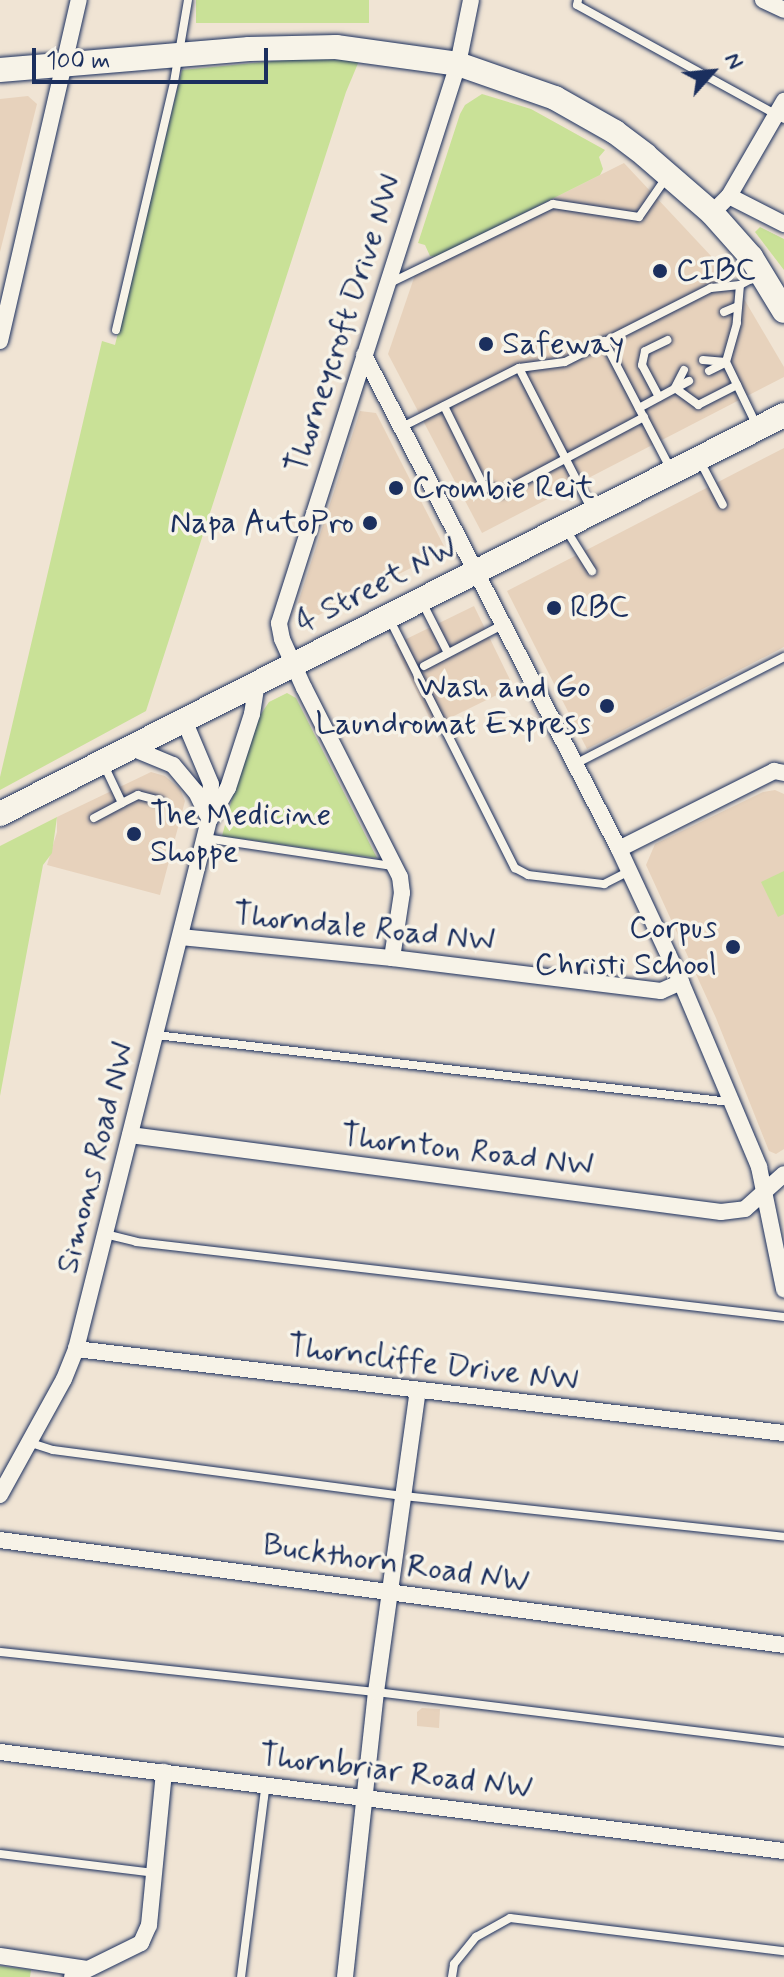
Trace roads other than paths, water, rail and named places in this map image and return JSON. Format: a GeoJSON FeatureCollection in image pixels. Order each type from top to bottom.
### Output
{"type":"FeatureCollection","features":[{"type":"Feature","properties":{"kind":"main road"},"geometry":{"type":"LineString","coordinates":[[0,70],[179,54],[336,47],[458,64],[520,84],[581,111],[669,174],[721,204],[784,311]]}},
{"type":"Feature","properties":{"kind":"main road","name":"4 Street NW"},"geometry":{"type":"LineString","coordinates":[[0,814],[784,415]]}},
{"type":"Feature","properties":{"kind":"street"},"geometry":{"type":"LineString","coordinates":[[0,341],[79,0]]}},
{"type":"Feature","properties":{"kind":"street","name":"Thorneycroft Drive NW"},"geometry":{"type":"LineString","coordinates":[[392,958],[402,893],[394,867],[293,664],[282,639],[280,613],[458,64],[471,0]]}},
{"type":"Feature","properties":{"kind":"street"},"geometry":{"type":"LineString","coordinates":[[763,0],[784,10]]}},
{"type":"Feature","properties":{"kind":"street"},"geometry":{"type":"LineString","coordinates":[[781,112],[721,204],[784,224]]}},
{"type":"Feature","properties":{"kind":"street"},"geometry":{"type":"LineString","coordinates":[[364,355],[619,849],[681,982],[766,1192],[784,1289]]}},
{"type":"Feature","properties":{"kind":"street","name":"Simons Road NW"},"geometry":{"type":"LineString","coordinates":[[209,820],[228,788],[252,714],[257,682]]}},
{"type":"Feature","properties":{"kind":"street","name":"Simons Road NW"},"geometry":{"type":"LineString","coordinates":[[0,1495],[64,1379],[76,1349],[205,838],[211,784],[202,756],[184,720]]}},
{"type":"Feature","properties":{"kind":"street"},"geometry":{"type":"LineString","coordinates":[[132,748],[173,765],[196,792],[209,820]]}},
{"type":"Feature","properties":{"kind":"street"},"geometry":{"type":"LineString","coordinates":[[619,849],[774,771],[784,773]]}},
{"type":"Feature","properties":{"kind":"street","name":"Thorndale Road NW"},"geometry":{"type":"LineString","coordinates":[[181,937],[392,958],[661,991],[681,982]]}},
{"type":"Feature","properties":{"kind":"street","name":"Thornton Road NW"},"geometry":{"type":"LineString","coordinates":[[130,1135],[721,1212],[745,1209],[784,1174]]}},
{"type":"Feature","properties":{"kind":"street","name":"Thorncliffe Drive NW"},"geometry":{"type":"LineString","coordinates":[[76,1349],[784,1433]]}},
{"type":"Feature","properties":{"kind":"street"},"geometry":{"type":"LineString","coordinates":[[345,1977],[376,1692],[418,1391]]}},
{"type":"Feature","properties":{"kind":"street","name":"Buckthorn Road NW"},"geometry":{"type":"LineString","coordinates":[[0,1540],[784,1645]]}},
{"type":"Feature","properties":{"kind":"street","name":"Thornbriar Road NW"},"geometry":{"type":"LineString","coordinates":[[0,1752],[266,1783],[784,1851]]}},
{"type":"Feature","properties":{"kind":"street"},"geometry":{"type":"LineString","coordinates":[[0,1956],[80,1973],[141,1943],[149,1925],[164,1772]]}},
{"type":"Feature","properties":{"kind":"lane"},"geometry":{"type":"LineString","coordinates":[[116,330],[179,54],[188,0]]}},
{"type":"Feature","properties":{"kind":"lane"},"geometry":{"type":"LineString","coordinates":[[578,0],[577,5],[781,112]]}},
{"type":"Feature","properties":{"kind":"lane"},"geometry":{"type":"LineString","coordinates":[[386,285],[553,204],[639,217],[669,174]]}},
{"type":"Feature","properties":{"kind":"lane"},"geometry":{"type":"LineString","coordinates":[[402,427],[519,368],[565,362],[711,288],[740,285],[761,274]]}},
{"type":"Feature","properties":{"kind":"lane"},"geometry":{"type":"LineString","coordinates":[[740,285],[726,362],[758,428]]}},
{"type":"Feature","properties":{"kind":"lane"},"geometry":{"type":"LineString","coordinates":[[724,312],[738,306]]}},
{"type":"Feature","properties":{"kind":"lane"},"geometry":{"type":"LineString","coordinates":[[659,397],[642,365],[645,351],[668,340]]}},
{"type":"Feature","properties":{"kind":"lane"},"geometry":{"type":"LineString","coordinates":[[604,341],[672,472]]}},
{"type":"Feature","properties":{"kind":"lane"},"geometry":{"type":"LineString","coordinates":[[703,360],[726,362]]}},
{"type":"Feature","properties":{"kind":"lane"},"geometry":{"type":"LineString","coordinates":[[709,371],[726,362]]}},
{"type":"Feature","properties":{"kind":"lane"},"geometry":{"type":"LineString","coordinates":[[519,368],[593,512]]}},
{"type":"Feature","properties":{"kind":"lane"},"geometry":{"type":"LineString","coordinates":[[675,388],[684,370]]}},
{"type":"Feature","properties":{"kind":"lane"},"geometry":{"type":"LineString","coordinates":[[639,408],[689,381]]}},
{"type":"Feature","properties":{"kind":"lane"},"geometry":{"type":"LineString","coordinates":[[675,388],[698,405],[737,385]]}},
{"type":"Feature","properties":{"kind":"lane"},"geometry":{"type":"LineString","coordinates":[[444,406],[482,483],[501,493],[644,417]]}},
{"type":"Feature","properties":{"kind":"lane"},"geometry":{"type":"LineString","coordinates":[[698,458],[723,505]]}},
{"type":"Feature","properties":{"kind":"lane"},"geometry":{"type":"LineString","coordinates":[[564,527],[592,571]]}},
{"type":"Feature","properties":{"kind":"lane"},"geometry":{"type":"LineString","coordinates":[[421,599],[448,653]]}},
{"type":"Feature","properties":{"kind":"lane"},"geometry":{"type":"LineString","coordinates":[[388,616],[515,868],[528,875],[604,884],[629,871]]}},
{"type":"Feature","properties":{"kind":"lane"},"geometry":{"type":"LineString","coordinates":[[424,666],[502,625]]}},
{"type":"Feature","properties":{"kind":"lane"},"geometry":{"type":"LineString","coordinates":[[575,764],[784,657]]}},
{"type":"Feature","properties":{"kind":"lane"},"geometry":{"type":"LineString","coordinates":[[102,762],[122,803]]}},
{"type":"Feature","properties":{"kind":"lane"},"geometry":{"type":"LineString","coordinates":[[94,818],[138,795],[160,801]]}},
{"type":"Feature","properties":{"kind":"lane"},"geometry":{"type":"LineString","coordinates":[[205,838],[394,867]]}},
{"type":"Feature","properties":{"kind":"lane"},"geometry":{"type":"LineString","coordinates":[[156,1035],[731,1102]]}},
{"type":"Feature","properties":{"kind":"lane"},"geometry":{"type":"LineString","coordinates":[[105,1234],[136,1242],[784,1317]]}},
{"type":"Feature","properties":{"kind":"lane"},"geometry":{"type":"LineString","coordinates":[[28,1442],[53,1450],[403,1496],[784,1537]]}},
{"type":"Feature","properties":{"kind":"lane"},"geometry":{"type":"LineString","coordinates":[[0,1652],[376,1692],[784,1742]]}},
{"type":"Feature","properties":{"kind":"lane"},"geometry":{"type":"LineString","coordinates":[[241,1977],[266,1783]]}},
{"type":"Feature","properties":{"kind":"lane"},"geometry":{"type":"LineString","coordinates":[[0,1854],[155,1874]]}},
{"type":"Feature","properties":{"kind":"lane"},"geometry":{"type":"LineString","coordinates":[[452,1977],[454,1964],[476,1937],[510,1918],[784,1951]]}},
{"type":"Feature","properties":{"kind":"place","name":"CIBC"},"geometry":{"type":"Point","coordinates":[660,271]}},
{"type":"Feature","properties":{"kind":"place","name":"Safeway"},"geometry":{"type":"Point","coordinates":[486,344]}},
{"type":"Feature","properties":{"kind":"place","name":"Crombie Reit"},"geometry":{"type":"Point","coordinates":[396,488]}},
{"type":"Feature","properties":{"kind":"place","name":"Napa AutoPro"},"geometry":{"type":"Point","coordinates":[370,523]}},
{"type":"Feature","properties":{"kind":"place","name":"RBC"},"geometry":{"type":"Point","coordinates":[554,608]}},
{"type":"Feature","properties":{"kind":"place","name":"Wash and Go Laundromat Express"},"geometry":{"type":"Point","coordinates":[607,706]}},
{"type":"Feature","properties":{"kind":"place","name":"The Medicine Shoppe"},"geometry":{"type":"Point","coordinates":[134,834]}},
{"type":"Feature","properties":{"kind":"place","name":"Corpus Christi School"},"geometry":{"type":"Point","coordinates":[733,947]}}]}
